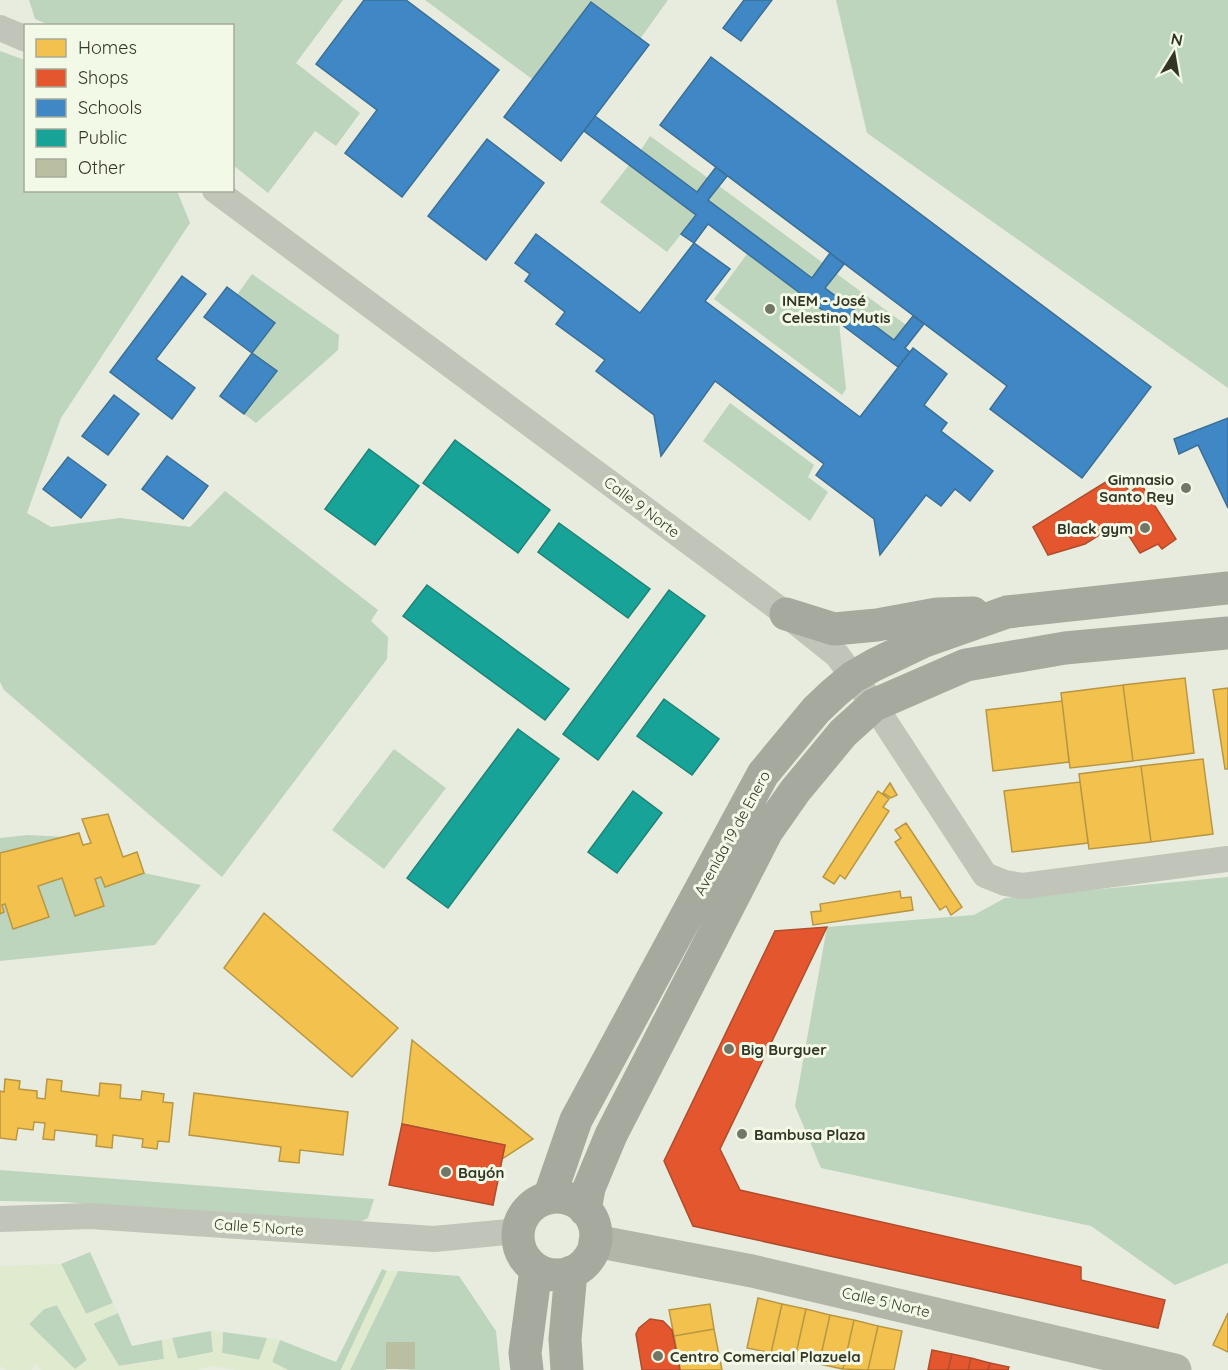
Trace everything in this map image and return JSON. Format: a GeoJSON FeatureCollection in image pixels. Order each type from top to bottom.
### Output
{"type":"FeatureCollection","features":[{"type":"Feature","properties":{"kind":"main road","name":"Avenida 19 de Enero"},"geometry":{"type":"LineString","coordinates":[[549,1198],[576,1120],[763,774],[816,710],[853,677],[922,642],[1007,612],[1228,588]]}},
{"type":"Feature","properties":{"kind":"main road"},"geometry":{"type":"LineString","coordinates":[[786,614],[834,629],[877,625],[937,614],[1007,612]]}},
{"type":"Feature","properties":{"kind":"main road","name":"Avenida 19 de Enero"},"geometry":{"type":"LineString","coordinates":[[585,1210],[589,1188],[611,1135],[767,831],[795,791],[843,733],[874,705],[966,665],[1065,648],[1228,633]]}},
{"type":"Feature","properties":{"kind":"main road"},"geometry":{"type":"LineString","coordinates":[[549,1198],[570,1200],[585,1210],[595,1228],[595,1241],[588,1260],[571,1272],[556,1275],[536,1269],[522,1253],[518,1231],[528,1210],[549,1198]]}},
{"type":"Feature","properties":{"kind":"main road"},"geometry":{"type":"LineString","coordinates":[[527,1370],[525,1353],[536,1269]]}},
{"type":"Feature","properties":{"kind":"main road"},"geometry":{"type":"LineString","coordinates":[[567,1370],[565,1339],[571,1272]]}},
{"type":"Feature","properties":{"kind":"street"},"geometry":{"type":"LineString","coordinates":[[0,28],[24,38]]}},
{"type":"Feature","properties":{"kind":"street","name":"Calle 9 Norte"},"geometry":{"type":"LineString","coordinates":[[217,192],[786,614],[837,655],[874,705],[985,875],[1005,883],[1023,886],[1228,859]]}},
{"type":"Feature","properties":{"kind":"street","name":"Calle 5 Norte"},"geometry":{"type":"LineString","coordinates":[[0,1219],[90,1216],[434,1239],[518,1231]]}},
{"type":"Feature","properties":{"kind":"street","name":"Calle 5 Norte"},"geometry":{"type":"LineString","coordinates":[[595,1241],[752,1271],[1175,1370]]}},
{"type":"Feature","properties":{"kind":"shaded area"},"geometry":{"type":"Polygon","coordinates":[[[29,0],[343,0],[296,63],[360,113],[336,146],[315,131],[268,193],[234,166],[234,24],[47,24],[35,19],[29,0]]]}},
{"type":"Feature","properties":{"kind":"shaded area"},"geometry":{"type":"Polygon","coordinates":[[[425,0],[668,0],[640,39],[591,2],[532,79],[425,0]]]}},
{"type":"Feature","properties":{"kind":"shaded area"},"geometry":{"type":"Polygon","coordinates":[[[836,0],[1228,0],[1228,388],[867,133],[836,0]]]}},
{"type":"Feature","properties":{"kind":"shaded area"},"geometry":{"type":"Polygon","coordinates":[[[0,51],[24,60],[24,192],[177,192],[190,223],[61,418],[27,513],[51,527],[120,518],[190,527],[225,491],[378,610],[371,621],[388,637],[387,659],[222,877],[4,690],[0,682],[0,51]]]}},
{"type":"Feature","properties":{"kind":"shaded area"},"geometry":{"type":"Polygon","coordinates":[[[650,136],[708,178],[697,192],[641,150],[650,136]]]}},
{"type":"Feature","properties":{"kind":"shaded area"},"geometry":{"type":"Polygon","coordinates":[[[629,165],[696,215],[667,252],[600,202],[629,165]]]}},
{"type":"Feature","properties":{"kind":"shaded area"},"geometry":{"type":"Polygon","coordinates":[[[719,186],[823,263],[812,278],[708,200],[719,186]]]}},
{"type":"Feature","properties":{"kind":"shaded area"},"geometry":{"type":"Polygon","coordinates":[[[747,254],[839,323],[846,389],[842,395],[714,299],[747,254]]]}},
{"type":"Feature","properties":{"kind":"shaded area"},"geometry":{"type":"Polygon","coordinates":[[[252,274],[339,335],[338,350],[256,423],[244,414],[276,371],[252,353],[274,323],[237,295],[252,274]]]}},
{"type":"Feature","properties":{"kind":"shaded area"},"geometry":{"type":"Polygon","coordinates":[[[837,274],[906,325],[894,340],[825,288],[837,274]]]}},
{"type":"Feature","properties":{"kind":"shaded area"},"geometry":{"type":"Polygon","coordinates":[[[730,403],[814,465],[808,477],[828,492],[810,521],[703,441],[730,403]]]}},
{"type":"Feature","properties":{"kind":"shaded area"},"geometry":{"type":"Polygon","coordinates":[[[394,749],[446,788],[384,869],[332,830],[394,749]]]}},
{"type":"Feature","properties":{"kind":"shaded area"},"geometry":{"type":"Polygon","coordinates":[[[28,835],[67,837],[0,853],[0,838],[28,835]]]}},
{"type":"Feature","properties":{"kind":"shaded area"},"geometry":{"type":"Polygon","coordinates":[[[144,873],[201,885],[155,945],[0,961],[0,914],[4,912],[2,905],[5,904],[13,929],[48,917],[38,886],[62,878],[75,916],[104,906],[95,879],[101,877],[105,887],[144,873]]]}},
{"type":"Feature","properties":{"kind":"shaded area"},"geometry":{"type":"Polygon","coordinates":[[[1228,877],[1228,1263],[1175,1285],[1091,1226],[821,1168],[795,1106],[827,927],[974,915],[1005,898],[1228,877]]]}},
{"type":"Feature","properties":{"kind":"shaded area"},"geometry":{"type":"Polygon","coordinates":[[[0,1170],[374,1199],[368,1218],[358,1223],[63,1202],[0,1201],[0,1170]]]}},
{"type":"Feature","properties":{"kind":"shaded area"},"geometry":{"type":"Polygon","coordinates":[[[90,1252],[113,1303],[86,1314],[61,1264],[90,1252]]]}},
{"type":"Feature","properties":{"kind":"shaded area"},"geometry":{"type":"Polygon","coordinates":[[[61,1264],[86,1314],[113,1303],[118,1313],[93,1324],[119,1366],[164,1359],[162,1340],[172,1338],[178,1359],[213,1352],[211,1331],[223,1332],[222,1353],[259,1360],[267,1338],[280,1340],[272,1362],[288,1370],[237,1370],[212,1366],[198,1370],[41,1370],[37,1363],[31,1370],[6,1370],[0,1366],[0,1266],[61,1264]],[[57,1305],[44,1309],[29,1324],[75,1369],[87,1360],[57,1305]]]}},
{"type":"Feature","properties":{"kind":"shaded area"},"geometry":{"type":"Polygon","coordinates":[[[382,1269],[387,1271],[341,1370],[288,1370],[272,1362],[280,1340],[336,1362],[382,1269]]]}},
{"type":"Feature","properties":{"kind":"shaded area"},"geometry":{"type":"Polygon","coordinates":[[[387,1271],[398,1271],[350,1370],[341,1370],[387,1271]]]}},
{"type":"Feature","properties":{"kind":"shaded area"},"geometry":{"type":"Polygon","coordinates":[[[398,1271],[459,1276],[496,1331],[500,1370],[396,1370],[415,1369],[415,1343],[386,1343],[386,1370],[350,1370],[398,1271]]]}},
{"type":"Feature","properties":{"kind":"shaded area"},"geometry":{"type":"Polygon","coordinates":[[[57,1305],[87,1360],[74,1370],[29,1324],[44,1309],[57,1305]]]}},
{"type":"Feature","properties":{"kind":"shaded area"},"geometry":{"type":"Polygon","coordinates":[[[118,1313],[132,1346],[162,1340],[164,1359],[119,1366],[93,1323],[118,1313]]]}},
{"type":"Feature","properties":{"kind":"shaded area"},"geometry":{"type":"Polygon","coordinates":[[[211,1331],[213,1352],[177,1359],[172,1338],[211,1331]]]}},
{"type":"Feature","properties":{"kind":"shaded area"},"geometry":{"type":"Polygon","coordinates":[[[223,1332],[267,1338],[260,1360],[222,1353],[223,1332]]]}},
{"type":"Feature","properties":{"kind":"building: Homes"},"geometry":{"type":"Polygon","coordinates":[[[1185,678],[1194,753],[1133,761],[1123,685],[1185,678]]]}},
{"type":"Feature","properties":{"kind":"building: Homes"},"geometry":{"type":"Polygon","coordinates":[[[1123,685],[1133,761],[1070,768],[1061,693],[1123,685]]]}},
{"type":"Feature","properties":{"kind":"building: Homes"},"geometry":{"type":"Polygon","coordinates":[[[1228,688],[1228,769],[1225,769],[1213,690],[1228,688]]]}},
{"type":"Feature","properties":{"kind":"building: Homes"},"geometry":{"type":"Polygon","coordinates":[[[1062,701],[1069,762],[993,771],[986,710],[1062,701]]]}},
{"type":"Feature","properties":{"kind":"building: Homes"},"geometry":{"type":"Polygon","coordinates":[[[1203,759],[1213,834],[1151,842],[1141,766],[1203,759]]]}},
{"type":"Feature","properties":{"kind":"building: Homes"},"geometry":{"type":"Polygon","coordinates":[[[1141,766],[1151,842],[1089,849],[1079,774],[1141,766]]]}},
{"type":"Feature","properties":{"kind":"building: Homes"},"geometry":{"type":"Polygon","coordinates":[[[1080,782],[1088,843],[1012,852],[1004,791],[1080,782]]]}},
{"type":"Feature","properties":{"kind":"building: Homes"},"geometry":{"type":"Polygon","coordinates":[[[890,783],[897,795],[891,798],[883,793],[890,783]]]}},
{"type":"Feature","properties":{"kind":"building: Homes"},"geometry":{"type":"Polygon","coordinates":[[[878,791],[889,799],[883,807],[889,811],[845,879],[840,875],[834,884],[823,877],[878,791]]]}},
{"type":"Feature","properties":{"kind":"building: Homes"},"geometry":{"type":"Polygon","coordinates":[[[108,814],[123,857],[137,852],[144,873],[105,887],[101,877],[95,879],[104,906],[75,916],[62,878],[38,886],[49,917],[13,929],[5,904],[2,905],[4,912],[0,914],[0,853],[79,833],[83,845],[91,843],[82,819],[108,814]]]}},
{"type":"Feature","properties":{"kind":"building: Homes"},"geometry":{"type":"Polygon","coordinates":[[[906,823],[962,907],[951,915],[946,906],[940,910],[895,842],[901,838],[895,830],[906,823]]]}},
{"type":"Feature","properties":{"kind":"building: Homes"},"geometry":{"type":"Polygon","coordinates":[[[900,891],[901,898],[911,897],[913,910],[813,925],[811,912],[821,911],[820,904],[900,891]]]}},
{"type":"Feature","properties":{"kind":"building: Homes"},"geometry":{"type":"Polygon","coordinates":[[[264,913],[398,1028],[352,1077],[224,968],[264,913]]]}},
{"type":"Feature","properties":{"kind":"building: Homes"},"geometry":{"type":"Polygon","coordinates":[[[412,1040],[533,1139],[502,1159],[505,1145],[402,1124],[412,1040]]]}},
{"type":"Feature","properties":{"kind":"building: Homes"},"geometry":{"type":"Polygon","coordinates":[[[5,1079],[20,1081],[19,1089],[37,1091],[37,1098],[45,1099],[47,1079],[62,1081],[61,1091],[99,1096],[100,1083],[121,1085],[120,1098],[141,1100],[142,1091],[164,1094],[163,1102],[173,1103],[169,1142],[158,1141],[157,1149],[142,1147],[143,1139],[113,1135],[112,1148],[96,1146],[97,1135],[55,1130],[54,1140],[43,1139],[45,1123],[34,1122],[33,1130],[18,1128],[16,1140],[0,1138],[0,1091],[4,1092],[5,1079]]]}},
{"type":"Feature","properties":{"kind":"building: Homes"},"geometry":{"type":"Polygon","coordinates":[[[194,1093],[348,1112],[343,1155],[300,1150],[299,1163],[279,1161],[281,1147],[189,1135],[194,1093]]]}},
{"type":"Feature","properties":{"kind":"building: Homes"},"geometry":{"type":"Polygon","coordinates":[[[758,1298],[782,1304],[771,1353],[747,1348],[758,1298]]]}},
{"type":"Feature","properties":{"kind":"building: Homes"},"geometry":{"type":"Polygon","coordinates":[[[710,1304],[714,1329],[674,1336],[669,1310],[710,1304]]]}},
{"type":"Feature","properties":{"kind":"building: Homes"},"geometry":{"type":"Polygon","coordinates":[[[782,1304],[806,1309],[795,1358],[771,1353],[782,1304]]]}},
{"type":"Feature","properties":{"kind":"building: Homes"},"geometry":{"type":"Polygon","coordinates":[[[806,1309],[830,1315],[819,1364],[795,1358],[806,1309]]]}},
{"type":"Feature","properties":{"kind":"building: Homes"},"geometry":{"type":"Polygon","coordinates":[[[1228,1313],[1228,1352],[1213,1345],[1228,1313]]]}},
{"type":"Feature","properties":{"kind":"building: Homes"},"geometry":{"type":"Polygon","coordinates":[[[830,1315],[854,1320],[843,1369],[819,1364],[830,1315]]]}},
{"type":"Feature","properties":{"kind":"building: Homes"},"geometry":{"type":"Polygon","coordinates":[[[854,1320],[878,1326],[868,1370],[843,1369],[854,1320]]]}},
{"type":"Feature","properties":{"kind":"building: Homes"},"geometry":{"type":"Polygon","coordinates":[[[878,1326],[902,1331],[894,1370],[868,1370],[878,1326]]]}},
{"type":"Feature","properties":{"kind":"building: Homes"},"geometry":{"type":"Polygon","coordinates":[[[714,1329],[719,1355],[679,1362],[674,1336],[714,1329]]]}},
{"type":"Feature","properties":{"kind":"building: Homes"},"geometry":{"type":"Polygon","coordinates":[[[719,1355],[722,1370],[680,1370],[679,1362],[719,1355]]]}},
{"type":"Feature","properties":{"kind":"building: Shops"},"geometry":{"type":"Polygon","coordinates":[[[1117,475],[1130,492],[1141,484],[1176,539],[1162,549],[1158,544],[1140,553],[1120,522],[1085,544],[1048,555],[1033,527],[1117,475]]]}},
{"type":"Feature","properties":{"kind":"building: Shops"},"geometry":{"type":"Polygon","coordinates":[[[827,927],[720,1149],[740,1190],[1081,1267],[1081,1280],[1165,1300],[1158,1328],[693,1226],[664,1161],[775,931],[827,927]]]}},
{"type":"Feature","properties":{"kind":"building: Shops","name":"Bayón"},"geometry":{"type":"Polygon","coordinates":[[[402,1124],[505,1145],[493,1205],[389,1185],[402,1124]]]}},
{"type":"Feature","properties":{"kind":"building: Shops","name":"Centro Comercial Plazuela"},"geometry":{"type":"Polygon","coordinates":[[[650,1319],[663,1321],[672,1330],[680,1370],[642,1370],[636,1334],[639,1328],[650,1319]]]}},
{"type":"Feature","properties":{"kind":"building: Shops"},"geometry":{"type":"Polygon","coordinates":[[[932,1350],[952,1354],[948,1370],[928,1370],[932,1350]]]}},
{"type":"Feature","properties":{"kind":"building: Shops"},"geometry":{"type":"Polygon","coordinates":[[[952,1354],[971,1358],[968,1370],[948,1370],[952,1354]]]}},
{"type":"Feature","properties":{"kind":"building: Shops"},"geometry":{"type":"Polygon","coordinates":[[[971,1358],[990,1363],[988,1370],[968,1370],[971,1358]]]}},
{"type":"Feature","properties":{"kind":"building: Shops"},"geometry":{"type":"Polygon","coordinates":[[[990,1363],[1009,1367],[1008,1370],[988,1370],[990,1363]]]}},
{"type":"Feature","properties":{"kind":"building: Schools"},"geometry":{"type":"Polygon","coordinates":[[[364,0],[406,0],[499,70],[402,197],[345,153],[377,110],[316,64],[364,0]]]}},
{"type":"Feature","properties":{"kind":"building: Schools"},"geometry":{"type":"Polygon","coordinates":[[[744,0],[772,0],[741,41],[723,28],[744,0]]]}},
{"type":"Feature","properties":{"kind":"building: Schools"},"geometry":{"type":"Polygon","coordinates":[[[591,2],[649,45],[561,161],[504,117],[591,2]]]}},
{"type":"Feature","properties":{"kind":"building: Schools"},"geometry":{"type":"Polygon","coordinates":[[[711,57],[1151,387],[1082,478],[990,409],[1007,386],[660,125],[711,57]]]}},
{"type":"Feature","properties":{"kind":"building: Schools"},"geometry":{"type":"Polygon","coordinates":[[[595,116],[697,192],[716,167],[727,176],[708,200],[812,278],[830,253],[844,264],[825,288],[894,340],[913,316],[924,324],[905,348],[910,352],[898,367],[708,224],[694,243],[681,234],[696,215],[584,131],[595,116]]]}},
{"type":"Feature","properties":{"kind":"building: Schools"},"geometry":{"type":"Polygon","coordinates":[[[487,139],[544,183],[486,260],[428,216],[487,139]]]}},
{"type":"Feature","properties":{"kind":"building: Schools"},"geometry":{"type":"Polygon","coordinates":[[[536,234],[640,313],[694,243],[730,269],[705,301],[860,417],[913,348],[947,374],[924,405],[947,423],[941,431],[993,471],[970,501],[955,489],[941,506],[926,495],[880,555],[874,519],[816,475],[824,464],[715,381],[661,456],[654,415],[596,371],[605,360],[556,324],[565,312],[525,281],[530,274],[515,263],[536,234]]]}},
{"type":"Feature","properties":{"kind":"building: Schools"},"geometry":{"type":"Polygon","coordinates":[[[182,276],[206,294],[156,359],[195,388],[172,419],[110,372],[182,276]]]}},
{"type":"Feature","properties":{"kind":"building: Schools"},"geometry":{"type":"Polygon","coordinates":[[[227,287],[275,323],[252,353],[204,317],[227,287]]]}},
{"type":"Feature","properties":{"kind":"building: Schools"},"geometry":{"type":"Polygon","coordinates":[[[252,353],[277,371],[244,414],[220,396],[252,353]]]}},
{"type":"Feature","properties":{"kind":"building: Schools"},"geometry":{"type":"Polygon","coordinates":[[[114,395],[139,414],[108,455],[82,436],[114,395]]]}},
{"type":"Feature","properties":{"kind":"building: Schools"},"geometry":{"type":"Polygon","coordinates":[[[1228,418],[1228,508],[1198,445],[1179,454],[1174,439],[1228,418]]]}},
{"type":"Feature","properties":{"kind":"building: Schools"},"geometry":{"type":"Polygon","coordinates":[[[167,456],[208,486],[183,519],[142,489],[167,456]]]}},
{"type":"Feature","properties":{"kind":"building: Schools"},"geometry":{"type":"Polygon","coordinates":[[[68,457],[106,485],[81,518],[43,489],[68,457]]]}},
{"type":"Feature","properties":{"kind":"building: Public"},"geometry":{"type":"Polygon","coordinates":[[[455,440],[550,510],[518,553],[423,483],[455,440]]]}},
{"type":"Feature","properties":{"kind":"building: Public"},"geometry":{"type":"Polygon","coordinates":[[[369,449],[419,486],[375,545],[325,509],[369,449]]]}},
{"type":"Feature","properties":{"kind":"building: Public"},"geometry":{"type":"Polygon","coordinates":[[[559,523],[650,589],[628,618],[538,552],[559,523]]]}},
{"type":"Feature","properties":{"kind":"building: Public"},"geometry":{"type":"Polygon","coordinates":[[[427,585],[569,689],[545,720],[403,616],[427,585]]]}},
{"type":"Feature","properties":{"kind":"building: Public"},"geometry":{"type":"Polygon","coordinates":[[[669,590],[705,616],[598,760],[563,734],[669,590]]]}},
{"type":"Feature","properties":{"kind":"building: Public"},"geometry":{"type":"Polygon","coordinates":[[[664,699],[719,739],[692,775],[637,736],[664,699]]]}},
{"type":"Feature","properties":{"kind":"building: Public"},"geometry":{"type":"Polygon","coordinates":[[[518,729],[559,759],[448,908],[407,878],[518,729]]]}},
{"type":"Feature","properties":{"kind":"building: Public"},"geometry":{"type":"Polygon","coordinates":[[[633,791],[662,813],[617,873],[588,852],[633,791]]]}},
{"type":"Feature","properties":{"kind":"building: Other"},"geometry":{"type":"Polygon","coordinates":[[[386,1342],[415,1342],[415,1369],[386,1369],[386,1342]]]}},
{"type":"Feature","properties":{"kind":"place","name":"INEM - José Celestino Mutis"},"geometry":{"type":"Point","coordinates":[770,309]}},
{"type":"Feature","properties":{"kind":"place","name":"Gimnasio Santo Rey"},"geometry":{"type":"Point","coordinates":[1186,488]}},
{"type":"Feature","properties":{"kind":"place","name":"Black gym"},"geometry":{"type":"Point","coordinates":[1145,528]}},
{"type":"Feature","properties":{"kind":"place","name":"Big Burguer"},"geometry":{"type":"Point","coordinates":[729,1049]}},
{"type":"Feature","properties":{"kind":"place","name":"Bambusa Plaza"},"geometry":{"type":"Point","coordinates":[742,1134]}},
{"type":"Feature","properties":{"kind":"place","name":"Bayón"},"geometry":{"type":"Point","coordinates":[446,1172]}},
{"type":"Feature","properties":{"kind":"place","name":"Centro Comercial Plazuela"},"geometry":{"type":"Point","coordinates":[658,1356]}}]}
